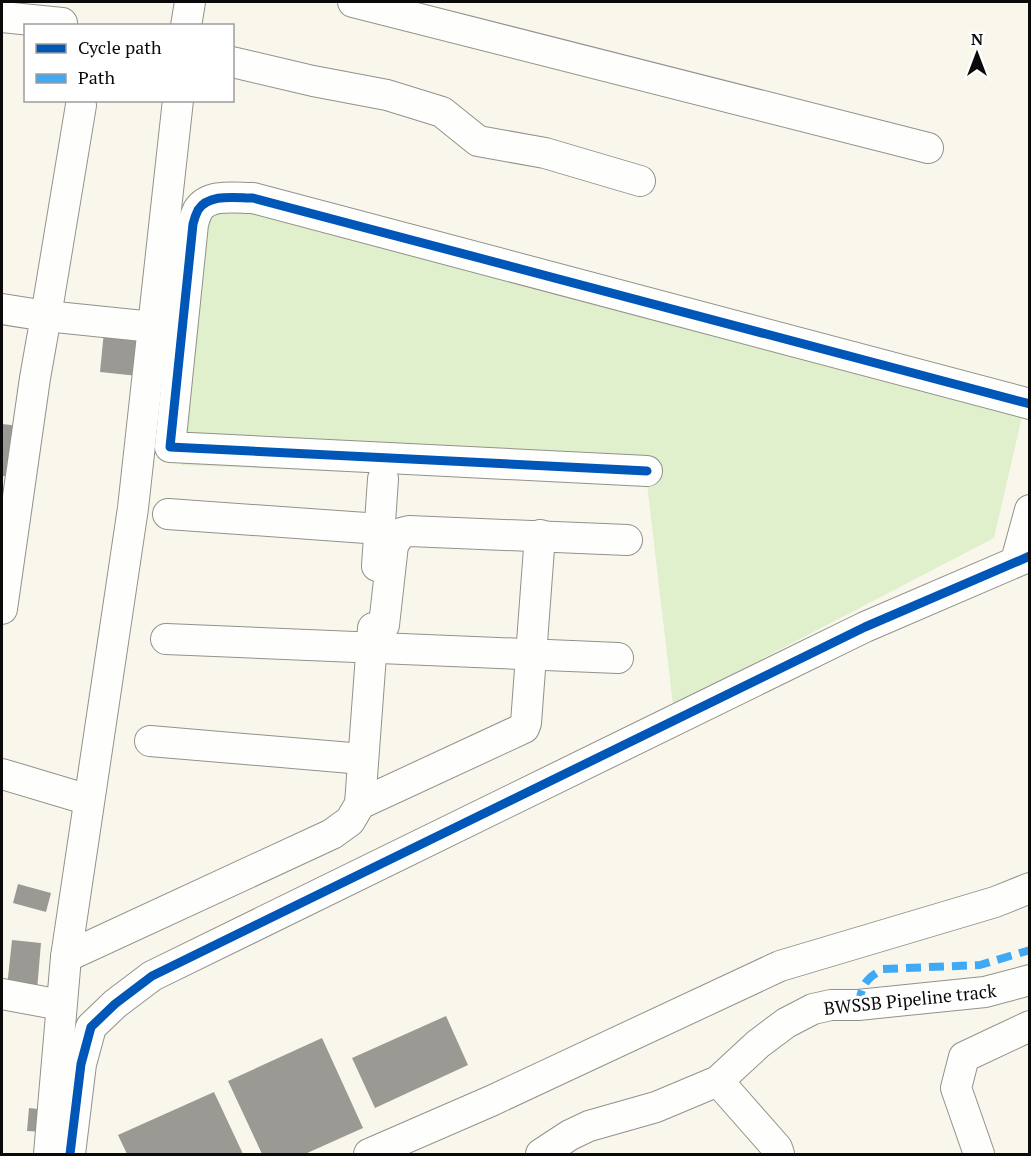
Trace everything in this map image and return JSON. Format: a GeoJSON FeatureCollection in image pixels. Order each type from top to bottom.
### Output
{"type":"FeatureCollection","features":[{"type":"Feature","properties":{"kind":"street"},"geometry":{"type":"LineString","coordinates":[[186,24],[190,2]]}},
{"type":"Feature","properties":{"kind":"street"},"geometry":{"type":"LineString","coordinates":[[353,2],[928,148]]}},
{"type":"Feature","properties":{"kind":"street"},"geometry":{"type":"LineString","coordinates":[[3,26],[68,17]]}},
{"type":"Feature","properties":{"kind":"street"},"geometry":{"type":"LineString","coordinates":[[234,62],[387,95],[442,112],[478,141],[545,153],[640,181]]}},
{"type":"Feature","properties":{"kind":"street"},"geometry":{"type":"LineString","coordinates":[[49,1155],[66,957],[133,508],[178,102]]}},
{"type":"Feature","properties":{"kind":"street"},"geometry":{"type":"LineString","coordinates":[[2,609],[35,378],[81,105]]}},
{"type":"Feature","properties":{"kind":"street"},"geometry":{"type":"LineString","coordinates":[[647,471],[170,447],[193,224],[199,209],[209,201],[226,197],[253,198],[1029,404]]}},
{"type":"Feature","properties":{"kind":"street"},"geometry":{"type":"LineString","coordinates":[[2,309],[153,327]]}},
{"type":"Feature","properties":{"kind":"street"},"geometry":{"type":"LineString","coordinates":[[66,957],[332,834],[350,821],[360,804],[383,479]]}},
{"type":"Feature","properties":{"kind":"street"},"geometry":{"type":"LineString","coordinates":[[70,1155],[81,1064],[91,1028],[115,1004],[152,976],[865,627],[1023,559],[1029,510]]}},
{"type":"Feature","properties":{"kind":"street"},"geometry":{"type":"LineString","coordinates":[[168,514],[380,529]]}},
{"type":"Feature","properties":{"kind":"street"},"geometry":{"type":"LineString","coordinates":[[372,648],[384,625],[393,544],[401,533],[409,531],[540,535],[627,540]]}},
{"type":"Feature","properties":{"kind":"street"},"geometry":{"type":"LineString","coordinates":[[360,804],[524,728],[532,654],[540,535]]}},
{"type":"Feature","properties":{"kind":"street"},"geometry":{"type":"LineString","coordinates":[[166,639],[618,658]]}},
{"type":"Feature","properties":{"kind":"street"},"geometry":{"type":"LineString","coordinates":[[150,741],[363,759]]}},
{"type":"Feature","properties":{"kind":"street"},"geometry":{"type":"LineString","coordinates":[[2,774],[89,800]]}},
{"type":"Feature","properties":{"kind":"street"},"geometry":{"type":"LineString","coordinates":[[369,1155],[491,1101],[780,966],[995,902],[1029,888]]}},
{"type":"Feature","properties":{"kind":"street","name":"BWSSB Pipeline track"},"geometry":{"type":"LineString","coordinates":[[541,1155],[570,1135],[589,1126],[656,1107],[718,1081],[758,1044],[786,1023],[813,1009],[831,1005],[858,1005],[985,992],[1029,980]]}},
{"type":"Feature","properties":{"kind":"street"},"geometry":{"type":"LineString","coordinates":[[2,994],[62,1005]]}},
{"type":"Feature","properties":{"kind":"street"},"geometry":{"type":"LineString","coordinates":[[979,1155],[956,1088],[964,1057],[1029,1026]]}},
{"type":"Feature","properties":{"kind":"street"},"geometry":{"type":"LineString","coordinates":[[718,1081],[777,1148],[779,1155]]}},
{"type":"Feature","properties":{"kind":"green space"},"geometry":{"type":"Polygon","coordinates":[[[227,204],[1022,417],[994,538],[673,705],[647,484],[182,465],[205,218],[227,204]]]}},
{"type":"Feature","properties":{"kind":"building"},"geometry":{"type":"Polygon","coordinates":[[[104,331],[143,335],[138,376],[100,372],[104,331]]]}},
{"type":"Feature","properties":{"kind":"building"},"geometry":{"type":"Polygon","coordinates":[[[2,424],[20,426],[13,477],[2,476],[2,424]]]}},
{"type":"Feature","properties":{"kind":"building"},"geometry":{"type":"Polygon","coordinates":[[[18,884],[51,893],[46,912],[13,903],[18,884]]]}},
{"type":"Feature","properties":{"kind":"building"},"geometry":{"type":"Polygon","coordinates":[[[12,940],[41,943],[37,990],[7,987],[12,940]]]}},
{"type":"Feature","properties":{"kind":"building"},"geometry":{"type":"Polygon","coordinates":[[[446,1016],[468,1065],[375,1108],[352,1058],[446,1016]]]}},
{"type":"Feature","properties":{"kind":"building"},"geometry":{"type":"Polygon","coordinates":[[[322,1038],[363,1128],[305,1154],[262,1154],[228,1081],[322,1038]]]}},
{"type":"Feature","properties":{"kind":"building"},"geometry":{"type":"Polygon","coordinates":[[[214,1092],[243,1154],[127,1154],[118,1135],[214,1092]]]}},
{"type":"Feature","properties":{"kind":"building"},"geometry":{"type":"Polygon","coordinates":[[[29,1108],[47,1110],[45,1132],[27,1131],[29,1108]]]}},
{"type":"Feature","properties":{"kind":"marked path"},"geometry":{"type":"LineString","coordinates":[[858,1005],[865,983],[883,969],[980,965],[1030,950]]}},
{"type":"Feature","properties":{"kind":"cycle path"},"geometry":{"type":"LineString","coordinates":[[647,471],[170,447],[193,224],[198,210],[209,201],[216,199],[253,198],[1030,404]]}},
{"type":"Feature","properties":{"kind":"cycle path"},"geometry":{"type":"LineString","coordinates":[[70,1154],[81,1064],[91,1027],[115,1004],[152,976],[865,627],[1030,556]]}}]}
